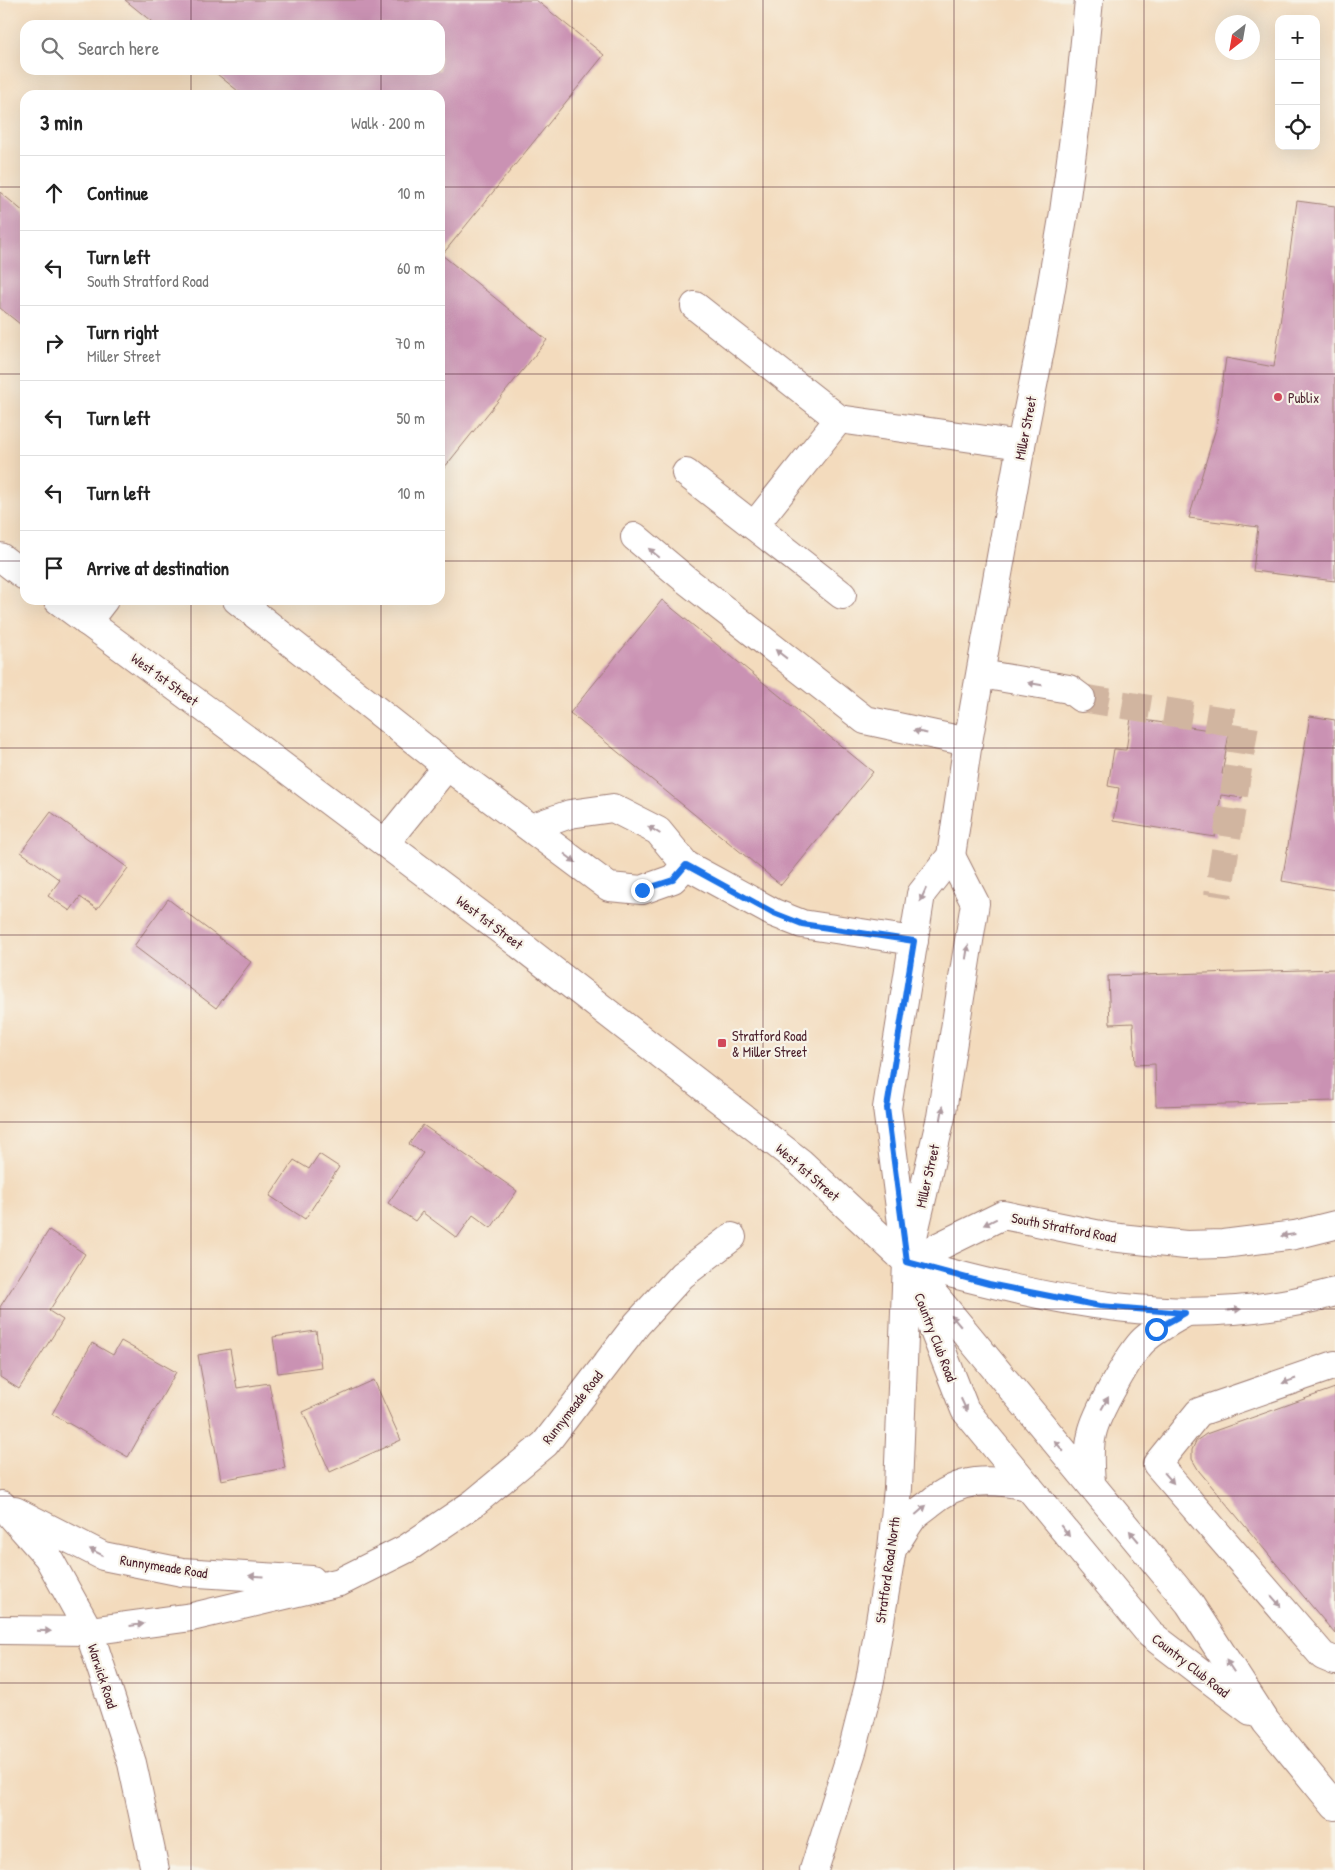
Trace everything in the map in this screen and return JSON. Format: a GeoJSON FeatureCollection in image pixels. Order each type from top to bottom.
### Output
{"type":"FeatureCollection","features":[{"type":"Feature","properties":{"kind":"main road","name":"Miller Street"},"geometry":{"type":"LineString","coordinates":[[907,1262],[887,1108],[921,894],[951,856],[968,742],[1064,212],[1080,92],[1089,0]]}},
{"type":"Feature","properties":{"kind":"main road"},"geometry":{"type":"LineString","coordinates":[[695,306],[839,419],[1021,446]]}},
{"type":"Feature","properties":{"kind":"main road"},"geometry":{"type":"LineString","coordinates":[[754,526],[839,419]]}},
{"type":"Feature","properties":{"kind":"main road"},"geometry":{"type":"LineString","coordinates":[[686,473],[842,595]]}},
{"type":"Feature","properties":{"kind":"main road"},"geometry":{"type":"LineString","coordinates":[[635,537],[685,579],[865,720],[968,742]]}},
{"type":"Feature","properties":{"kind":"main road"},"geometry":{"type":"LineString","coordinates":[[0,558],[20,572]]}},
{"type":"Feature","properties":{"kind":"main road","name":"West 1st Street"},"geometry":{"type":"LineString","coordinates":[[65,605],[506,934],[800,1162],[907,1262]]}},
{"type":"Feature","properties":{"kind":"main road"},"geometry":{"type":"LineString","coordinates":[[87,622],[100,605]]}},
{"type":"Feature","properties":{"kind":"main road"},"geometry":{"type":"LineString","coordinates":[[243,605],[447,766],[609,887],[642,890],[673,880],[686,865]]}},
{"type":"Feature","properties":{"kind":"main road"},"geometry":{"type":"LineString","coordinates":[[981,674],[1069,690],[1081,698]]}},
{"type":"Feature","properties":{"kind":"main road"},"geometry":{"type":"LineString","coordinates":[[385,843],[447,766]]}},
{"type":"Feature","properties":{"kind":"main road"},"geometry":{"type":"LineString","coordinates":[[531,828],[570,814],[613,808],[658,831],[686,865],[774,913],[802,924],[914,941]]}},
{"type":"Feature","properties":{"kind":"main road","name":"Miller Street"},"geometry":{"type":"LineString","coordinates":[[907,1262],[941,1117],[975,903],[951,856]]}},
{"type":"Feature","properties":{"kind":"main road","name":"South Stratford Road"},"geometry":{"type":"LineString","coordinates":[[907,1262],[1003,1215],[1110,1237],[1186,1245],[1223,1244],[1286,1236],[1335,1225]]}},
{"type":"Feature","properties":{"kind":"main road","name":"Runnymeade Road"},"geometry":{"type":"LineString","coordinates":[[0,1630],[89,1631],[192,1617],[340,1582],[406,1548],[474,1503],[545,1444],[637,1324],[682,1275],[732,1237]]}},
{"type":"Feature","properties":{"kind":"main road"},"geometry":{"type":"LineString","coordinates":[[907,1262],[989,1284],[1100,1306],[1185,1313],[1229,1311],[1269,1306],[1310,1299],[1335,1292]]}},
{"type":"Feature","properties":{"kind":"main road","name":"Country Club Road"},"geometry":{"type":"LineString","coordinates":[[907,1262],[1189,1602],[1266,1722],[1335,1806]]}},
{"type":"Feature","properties":{"kind":"main road","name":"Country Club Road"},"geometry":{"type":"LineString","coordinates":[[907,1262],[965,1410],[1150,1634],[1266,1722]]}},
{"type":"Feature","properties":{"kind":"main road","name":"Stratford Road North"},"geometry":{"type":"LineString","coordinates":[[814,1870],[853,1748],[870,1681],[892,1549],[898,1488],[907,1262]]}},
{"type":"Feature","properties":{"kind":"main road"},"geometry":{"type":"LineString","coordinates":[[1091,1484],[1089,1454],[1092,1432],[1100,1413],[1130,1358],[1142,1342],[1156,1329],[1185,1313]]}},
{"type":"Feature","properties":{"kind":"main road"},"geometry":{"type":"LineString","coordinates":[[1335,1365],[1199,1412],[1157,1464],[1323,1656],[1335,1660]]}},
{"type":"Feature","properties":{"kind":"main road"},"geometry":{"type":"LineString","coordinates":[[892,1549],[915,1515],[935,1498],[957,1486],[982,1480],[1004,1481],[1028,1486]]}},
{"type":"Feature","properties":{"kind":"main road","name":"Runnymeade Road"},"geometry":{"type":"LineString","coordinates":[[1,1504],[103,1556],[182,1572],[340,1582]]}},
{"type":"Feature","properties":{"kind":"main road","name":"Warwick Road"},"geometry":{"type":"LineString","coordinates":[[1,1504],[48,1557],[89,1631],[132,1763],[155,1870]]}},
{"type":"Feature","properties":{"kind":"building"},"geometry":{"type":"Polygon","coordinates":[[[125,0],[536,0],[604,55],[445,251],[445,90],[237,90],[218,75],[445,75],[445,20],[150,20],[125,0]]]}},
{"type":"Feature","properties":{"kind":"building"},"geometry":{"type":"Polygon","coordinates":[[[0,192],[20,209],[20,324],[0,308],[0,192]]]}},
{"type":"Feature","properties":{"kind":"building","name":"Publix"},"geometry":{"type":"Polygon","coordinates":[[[1297,201],[1335,206],[1335,581],[1253,571],[1258,527],[1189,518],[1216,428],[1226,358],[1274,367],[1297,201]]]}},
{"type":"Feature","properties":{"kind":"building"},"geometry":{"type":"Polygon","coordinates":[[[445,257],[547,340],[445,467],[445,257]]]}},
{"type":"Feature","properties":{"kind":"building"},"geometry":{"type":"Polygon","coordinates":[[[662,600],[873,772],[781,885],[570,713],[662,600]]]}},
{"type":"Feature","properties":{"kind":"building"},"geometry":{"type":"Polygon","coordinates":[[[1310,716],[1335,720],[1335,890],[1282,881],[1310,716]]]}},
{"type":"Feature","properties":{"kind":"building"},"geometry":{"type":"Polygon","coordinates":[[[1131,718],[1229,733],[1222,774],[1245,777],[1242,798],[1221,795],[1215,837],[1113,821],[1119,788],[1108,786],[1114,749],[1126,750],[1131,718]]]}},
{"type":"Feature","properties":{"kind":"building"},"geometry":{"type":"Polygon","coordinates":[[[51,812],[128,868],[97,909],[80,897],[70,911],[48,896],[60,880],[21,852],[51,812]]]}},
{"type":"Feature","properties":{"kind":"building"},"geometry":{"type":"Polygon","coordinates":[[[168,899],[251,962],[216,1008],[134,946],[168,899]]]}},
{"type":"Feature","properties":{"kind":"building"},"geometry":{"type":"Polygon","coordinates":[[[1335,969],[1335,1101],[1156,1106],[1155,1064],[1135,1065],[1133,1023],[1110,1024],[1108,976],[1335,969]]]}},
{"type":"Feature","properties":{"kind":"building"},"geometry":{"type":"Polygon","coordinates":[[[423,1125],[517,1191],[491,1228],[473,1215],[457,1238],[422,1212],[415,1221],[388,1203],[423,1153],[409,1144],[423,1125]]]}},
{"type":"Feature","properties":{"kind":"building"},"geometry":{"type":"Polygon","coordinates":[[[319,1154],[339,1167],[305,1219],[270,1196],[294,1160],[309,1169],[319,1154]]]}},
{"type":"Feature","properties":{"kind":"building"},"geometry":{"type":"Polygon","coordinates":[[[49,1230],[85,1254],[49,1311],[63,1320],[19,1389],[0,1377],[0,1307],[49,1230]]]}},
{"type":"Feature","properties":{"kind":"building"},"geometry":{"type":"Polygon","coordinates":[[[316,1331],[321,1367],[278,1373],[273,1337],[316,1331]]]}},
{"type":"Feature","properties":{"kind":"building"},"geometry":{"type":"Polygon","coordinates":[[[121,1341],[176,1372],[128,1457],[52,1414],[92,1343],[113,1355],[121,1341]]]}},
{"type":"Feature","properties":{"kind":"building"},"geometry":{"type":"Polygon","coordinates":[[[230,1349],[237,1388],[269,1383],[285,1468],[221,1480],[198,1355],[230,1349]]]}},
{"type":"Feature","properties":{"kind":"building"},"geometry":{"type":"Polygon","coordinates":[[[374,1380],[401,1440],[330,1472],[303,1412],[374,1380]]]}},
{"type":"Feature","properties":{"kind":"building"},"geometry":{"type":"Polygon","coordinates":[[[1335,1388],[1335,1634],[1199,1471],[1192,1459],[1192,1450],[1196,1441],[1206,1434],[1335,1388]]]}},
{"type":"Feature","properties":{"kind":"tunnel"},"geometry":{"type":"LineString","coordinates":[[1081,698],[1245,724],[1218,896]]}},
{"type":"Feature","properties":{"kind":"place","name":"Publix"},"geometry":{"type":"Point","coordinates":[1278,397]}},
{"type":"Feature","properties":{"kind":"place","name":"Stratford Road & Miller Street"},"geometry":{"type":"Point","coordinates":[722,1043]}},
{"type":"Feature","properties":{"kind":"route"},"geometry":{"type":"LineString","coordinates":[[642,890],[673,880],[686,865],[774,913],[802,924],[914,941],[887,1108],[907,1262],[989,1284],[1100,1306],[1142,1311],[1185,1313],[1156,1329]]}}]}
